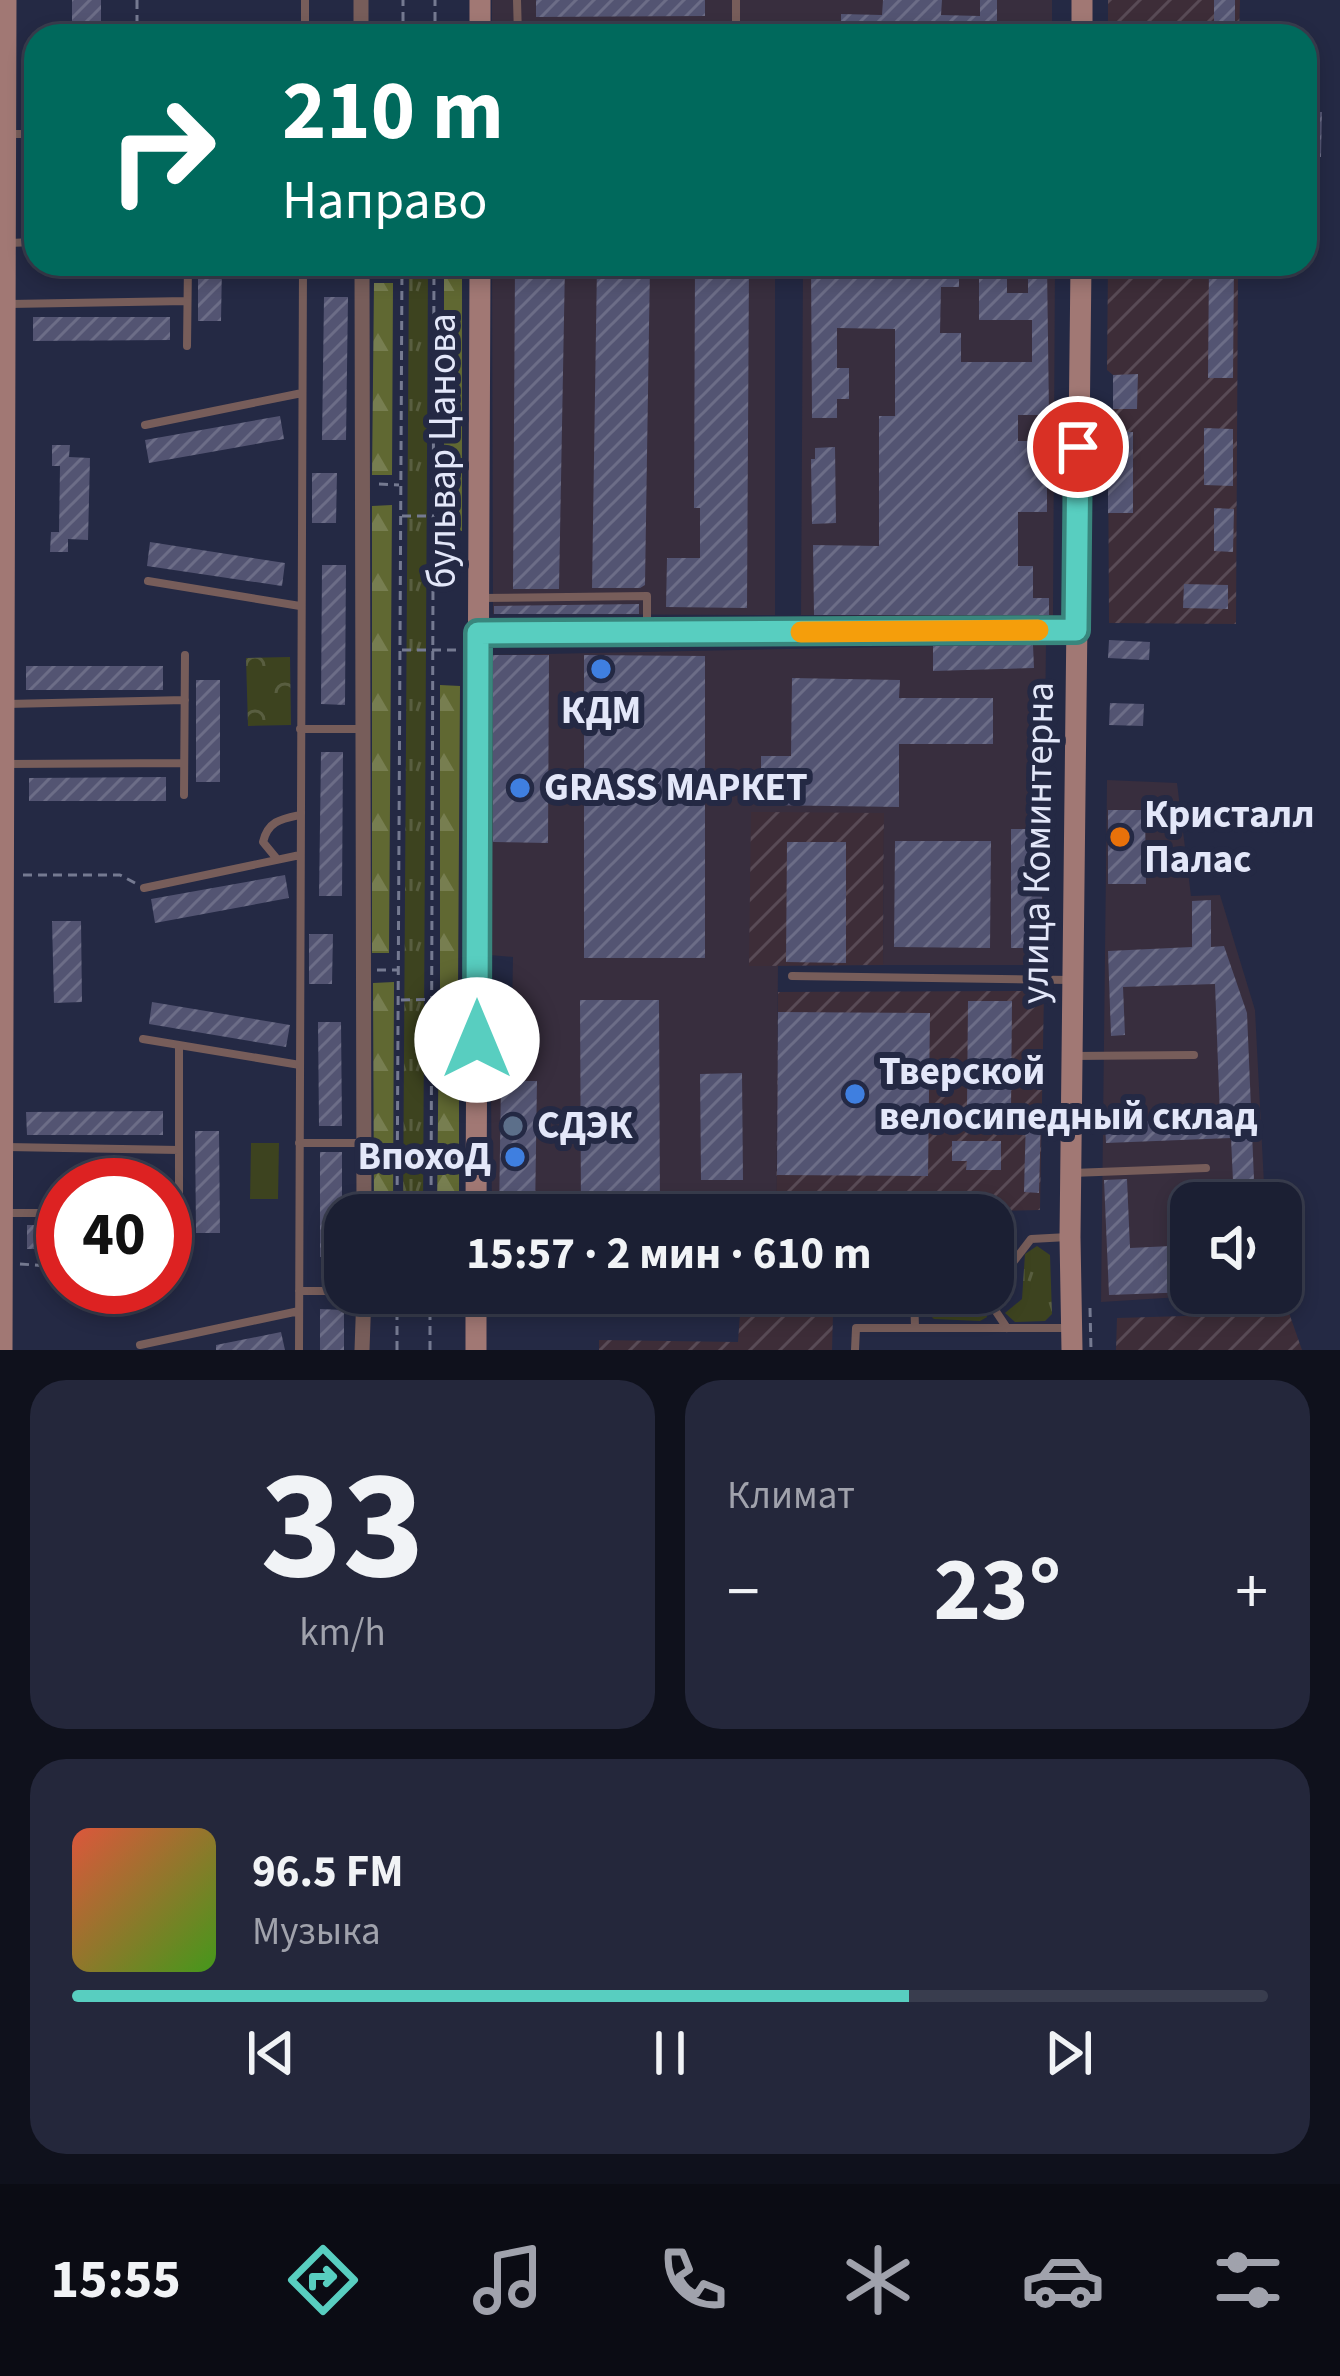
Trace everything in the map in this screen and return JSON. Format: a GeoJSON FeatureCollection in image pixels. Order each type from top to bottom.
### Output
{"type":"FeatureCollection","features":[{"type":"Feature","properties":{"kind":"street"},"geometry":{"type":"LineString","coordinates":[[2,1350],[6,0]]}},
{"type":"Feature","properties":{"kind":"street","name":"бульвар Цанова"},"geometry":{"type":"LineString","coordinates":[[362,276],[364,1194]]}},
{"type":"Feature","properties":{"kind":"street","name":"бульвар Цанова"},"geometry":{"type":"LineString","coordinates":[[476,1194],[479,276]]}},
{"type":"Feature","properties":{"kind":"street","name":"улица Коминтерна"},"geometry":{"type":"LineString","coordinates":[[1072,1339],[1081,276]]}},
{"type":"Feature","properties":{"kind":"street"},"geometry":{"type":"LineString","coordinates":[[476,642],[647,632],[1076,630]]}},
{"type":"Feature","properties":{"kind":"street"},"geometry":{"type":"LineString","coordinates":[[362,1350],[363,1314]]}},
{"type":"Feature","properties":{"kind":"street"},"geometry":{"type":"LineString","coordinates":[[476,1314],[476,1350]]}},
{"type":"Feature","properties":{"kind":"lane"},"geometry":{"type":"LineString","coordinates":[[6,134],[24,134]]}},
{"type":"Feature","properties":{"kind":"lane"},"geometry":{"type":"LineString","coordinates":[[5,243],[24,242]]}},
{"type":"Feature","properties":{"kind":"lane"},"geometry":{"type":"LineString","coordinates":[[187,346],[188,276]]}},
{"type":"Feature","properties":{"kind":"lane"},"geometry":{"type":"LineString","coordinates":[[299,1350],[303,276]]}},
{"type":"Feature","properties":{"kind":"lane"},"geometry":{"type":"LineString","coordinates":[[5,304],[187,301]]}},
{"type":"Feature","properties":{"kind":"lane"},"geometry":{"type":"LineString","coordinates":[[145,425],[302,393]]}},
{"type":"Feature","properties":{"kind":"lane"},"geometry":{"type":"LineString","coordinates":[[148,581],[300,606]]}},
{"type":"Feature","properties":{"kind":"lane"},"geometry":{"type":"LineString","coordinates":[[478,598],[647,596],[647,632]]}},
{"type":"Feature","properties":{"kind":"lane"},"geometry":{"type":"LineString","coordinates":[[184,795],[185,655]]}},
{"type":"Feature","properties":{"kind":"lane"},"geometry":{"type":"LineString","coordinates":[[4,704],[185,700]]}},
{"type":"Feature","properties":{"kind":"lane"},"geometry":{"type":"LineString","coordinates":[[300,729],[363,729]]}},
{"type":"Feature","properties":{"kind":"lane"},"geometry":{"type":"LineString","coordinates":[[4,764],[184,763]]}},
{"type":"Feature","properties":{"kind":"lane"},"geometry":{"type":"LineString","coordinates":[[278,860],[263,842],[266,832],[272,823],[300,815]]}},
{"type":"Feature","properties":{"kind":"lane"},"geometry":{"type":"LineString","coordinates":[[144,887],[300,855]]}},
{"type":"Feature","properties":{"kind":"lane"},"geometry":{"type":"LineString","coordinates":[[792,976],[1073,980]]}},
{"type":"Feature","properties":{"kind":"lane"},"geometry":{"type":"LineString","coordinates":[[143,1039],[300,1065]]}},
{"type":"Feature","properties":{"kind":"lane"},"geometry":{"type":"LineString","coordinates":[[179,1045],[179,1158]]}},
{"type":"Feature","properties":{"kind":"lane"},"geometry":{"type":"LineString","coordinates":[[1072,1056],[1194,1055]]}},
{"type":"Feature","properties":{"kind":"lane"},"geometry":{"type":"LineString","coordinates":[[299,1143],[364,1143]]}},
{"type":"Feature","properties":{"kind":"lane"},"geometry":{"type":"LineString","coordinates":[[2,1148],[179,1150]]}},
{"type":"Feature","properties":{"kind":"lane"},"geometry":{"type":"LineString","coordinates":[[1070,1173],[1205,1168]]}},
{"type":"Feature","properties":{"kind":"lane"},"geometry":{"type":"LineString","coordinates":[[2,1213],[36,1213]]}},
{"type":"Feature","properties":{"kind":"lane"},"geometry":{"type":"LineString","coordinates":[[1014,1261],[1031,1240],[1070,1237]]}},
{"type":"Feature","properties":{"kind":"lane"},"geometry":{"type":"LineString","coordinates":[[299,1291],[324,1291]]}},
{"type":"Feature","properties":{"kind":"lane"},"geometry":{"type":"LineString","coordinates":[[140,1345],[299,1311]]}},
{"type":"Feature","properties":{"kind":"lane"},"geometry":{"type":"LineString","coordinates":[[915,1314],[915,1328]]}},
{"type":"Feature","properties":{"kind":"lane"},"geometry":{"type":"LineString","coordinates":[[998,1314],[1008,1329]]}},
{"type":"Feature","properties":{"kind":"lane"},"geometry":{"type":"LineString","coordinates":[[855,1350],[856,1328],[1008,1329],[1072,1339]]}},
{"type":"Feature","properties":{"kind":"path"},"geometry":{"type":"LineString","coordinates":[[16,217],[24,209]]}},
{"type":"Feature","properties":{"kind":"path"},"geometry":{"type":"LineString","coordinates":[[397,1194],[402,276]]}},
{"type":"Feature","properties":{"kind":"path"},"geometry":{"type":"LineString","coordinates":[[431,1194],[435,276]]}},
{"type":"Feature","properties":{"kind":"path"},"geometry":{"type":"LineString","coordinates":[[362,484],[401,484]]}},
{"type":"Feature","properties":{"kind":"path"},"geometry":{"type":"LineString","coordinates":[[401,516],[434,516]]}},
{"type":"Feature","properties":{"kind":"path"},"geometry":{"type":"LineString","coordinates":[[400,650],[476,642]]}},
{"type":"Feature","properties":{"kind":"path"},"geometry":{"type":"LineString","coordinates":[[2,875],[120,874],[144,887]]}},
{"type":"Feature","properties":{"kind":"path"},"geometry":{"type":"LineString","coordinates":[[364,970],[398,970]]}},
{"type":"Feature","properties":{"kind":"path"},"geometry":{"type":"LineString","coordinates":[[398,1000],[477,999]]}},
{"type":"Feature","properties":{"kind":"path"},"geometry":{"type":"LineString","coordinates":[[431,1160],[476,1160]]}},
{"type":"Feature","properties":{"kind":"path"},"geometry":{"type":"LineString","coordinates":[[20,1249],[20,1267],[36,1267]]}},
{"type":"Feature","properties":{"kind":"path"},"geometry":{"type":"LineString","coordinates":[[1090,1308],[1090,1350]]}},
{"type":"Feature","properties":{"kind":"path"},"geometry":{"type":"LineString","coordinates":[[397,1314],[397,1350]]}},
{"type":"Feature","properties":{"kind":"path"},"geometry":{"type":"LineString","coordinates":[[430,1314],[430,1350]]}},
{"type":"Feature","properties":{"kind":"shaded area"},"geometry":{"type":"Polygon","coordinates":[[[492,0],[1052,0],[1052,24],[492,24],[492,0]]]}},
{"type":"Feature","properties":{"kind":"shaded area"},"geometry":{"type":"Polygon","coordinates":[[[1108,0],[1240,0],[1239,24],[1108,24],[1108,0]]]}},
{"type":"Feature","properties":{"kind":"shaded area"},"geometry":{"type":"Polygon","coordinates":[[[492,276],[775,276],[775,615],[493,614],[492,276]]]}},
{"type":"Feature","properties":{"kind":"shaded area"},"geometry":{"type":"Polygon","coordinates":[[[803,276],[1055,276],[1053,617],[801,615],[803,276]]]}},
{"type":"Feature","properties":{"kind":"shaded area"},"geometry":{"type":"Polygon","coordinates":[[[1108,276],[1238,276],[1236,624],[1109,623],[1108,432],[1113,430],[1113,375],[1107,370],[1108,276]]]}},
{"type":"Feature","properties":{"kind":"shaded area"},"geometry":{"type":"Polygon","coordinates":[[[1046,644],[1042,965],[883,965],[884,814],[750,966],[778,965],[776,1194],[492,1194],[491,1091],[511,1065],[513,957],[489,955],[490,655],[1046,644]]]}},
{"type":"Feature","properties":{"kind":"shaded area"},"geometry":{"type":"Polygon","coordinates":[[[1107,780],[1177,783],[1191,896],[1220,895],[1255,1010],[1264,1182],[1170,1182],[1170,1298],[1101,1302],[1107,780]]]}},
{"type":"Feature","properties":{"kind":"shaded area"},"geometry":{"type":"Polygon","coordinates":[[[751,812],[884,813],[883,965],[749,966],[751,812]]]}},
{"type":"Feature","properties":{"kind":"shaded area"},"geometry":{"type":"Polygon","coordinates":[[[1044,991],[1040,1210],[1014,1210],[1014,1194],[776,1194],[778,992],[1044,991]]]}},
{"type":"Feature","properties":{"kind":"shaded area"},"geometry":{"type":"Polygon","coordinates":[[[740,1314],[833,1314],[832,1350],[599,1350],[599,1340],[738,1342],[740,1314]]]}},
{"type":"Feature","properties":{"kind":"shaded area"},"geometry":{"type":"Polygon","coordinates":[[[1289,1314],[1302,1350],[1116,1350],[1117,1318],[1289,1314]]]}},
{"type":"Feature","properties":{"kind":"green space"},"geometry":{"type":"Polygon","coordinates":[[[409,276],[428,276],[423,1194],[403,1194],[409,276]]]}},
{"type":"Feature","properties":{"kind":"green space"},"geometry":{"type":"Polygon","coordinates":[[[444,276],[462,276],[462,531],[444,531],[444,276]]]}},
{"type":"Feature","properties":{"kind":"green space"},"geometry":{"type":"Polygon","coordinates":[[[374,283],[393,283],[392,475],[372,475],[374,283]]]}},
{"type":"Feature","properties":{"kind":"green space"},"geometry":{"type":"Polygon","coordinates":[[[392,505],[389,953],[372,953],[372,506],[392,505]]]}},
{"type":"Feature","properties":{"kind":"green space"},"geometry":{"type":"Polygon","coordinates":[[[290,657],[291,725],[248,726],[246,658],[290,657]]]}},
{"type":"Feature","properties":{"kind":"green space"},"geometry":{"type":"Polygon","coordinates":[[[440,685],[460,686],[458,989],[440,989],[440,685]]]}},
{"type":"Feature","properties":{"kind":"green space"},"geometry":{"type":"Polygon","coordinates":[[[394,982],[393,1194],[374,1194],[373,983],[394,982]]]}},
{"type":"Feature","properties":{"kind":"green space"},"geometry":{"type":"Polygon","coordinates":[[[459,1009],[459,1194],[437,1194],[439,1010],[459,1009]]]}},
{"type":"Feature","properties":{"kind":"green space"},"geometry":{"type":"Polygon","coordinates":[[[251,1143],[279,1143],[278,1199],[250,1199],[251,1143]]]}},
{"type":"Feature","properties":{"kind":"green space"},"geometry":{"type":"Polygon","coordinates":[[[1037,1246],[1050,1255],[1052,1314],[1045,1321],[1015,1322],[1006,1314],[1014,1314],[1014,1306],[1022,1299],[1025,1254],[1037,1246]]]}},
{"type":"Feature","properties":{"kind":"green space"},"geometry":{"type":"Polygon","coordinates":[[[928,1314],[987,1317],[980,1321],[934,1319],[928,1314]]]}},
{"type":"Feature","properties":{"kind":"building"},"geometry":{"type":"Polygon","coordinates":[[[72,0],[101,0],[101,24],[72,24],[72,0]]]}},
{"type":"Feature","properties":{"kind":"building"},"geometry":{"type":"Polygon","coordinates":[[[536,0],[705,0],[705,16],[536,17],[536,0]]]}},
{"type":"Feature","properties":{"kind":"building"},"geometry":{"type":"Polygon","coordinates":[[[883,0],[942,0],[941,15],[980,16],[980,0],[997,0],[997,24],[841,24],[841,14],[882,15],[883,0]]]}},
{"type":"Feature","properties":{"kind":"building"},"geometry":{"type":"Polygon","coordinates":[[[1214,0],[1235,0],[1235,24],[1214,24],[1214,0]]]}},
{"type":"Feature","properties":{"kind":"building"},"geometry":{"type":"Polygon","coordinates":[[[1317,112],[1322,112],[1321,157],[1317,157],[1317,112]]]}},
{"type":"Feature","properties":{"kind":"building"},"geometry":{"type":"Polygon","coordinates":[[[198,276],[222,276],[221,321],[198,321],[198,276]]]}},
{"type":"Feature","properties":{"kind":"building"},"geometry":{"type":"Polygon","coordinates":[[[515,276],[565,276],[559,589],[513,589],[515,276]]]}},
{"type":"Feature","properties":{"kind":"building"},"geometry":{"type":"Polygon","coordinates":[[[597,276],[650,276],[645,585],[592,588],[597,276]]]}},
{"type":"Feature","properties":{"kind":"building"},"geometry":{"type":"Polygon","coordinates":[[[695,276],[749,276],[747,608],[666,607],[667,558],[700,558],[700,508],[694,508],[695,276]]]}},
{"type":"Feature","properties":{"kind":"building"},"geometry":{"type":"Polygon","coordinates":[[[811,276],[959,276],[959,287],[941,287],[940,333],[961,333],[961,362],[1032,362],[1032,320],[979,320],[979,276],[1007,276],[1007,293],[1028,293],[1028,276],[1047,276],[1049,415],[1018,415],[1018,441],[1047,441],[1047,512],[1018,512],[1018,566],[1033,566],[1033,598],[1049,598],[1049,615],[814,615],[813,545],[879,546],[879,416],[895,416],[895,329],[837,328],[837,368],[849,368],[849,399],[837,399],[837,418],[812,418],[811,276]]]}},
{"type":"Feature","properties":{"kind":"building"},"geometry":{"type":"Polygon","coordinates":[[[1209,276],[1234,276],[1233,378],[1208,378],[1209,276]]]}},
{"type":"Feature","properties":{"kind":"building"},"geometry":{"type":"Polygon","coordinates":[[[324,297],[348,297],[346,440],[322,440],[324,297]]]}},
{"type":"Feature","properties":{"kind":"building"},"geometry":{"type":"Polygon","coordinates":[[[33,317],[170,317],[170,340],[33,341],[33,317]]]}},
{"type":"Feature","properties":{"kind":"building"},"geometry":{"type":"Polygon","coordinates":[[[1138,374],[1137,409],[1113,409],[1113,375],[1138,374]]]}},
{"type":"Feature","properties":{"kind":"building"},"geometry":{"type":"Polygon","coordinates":[[[280,416],[284,439],[149,463],[145,440],[280,416]]]}},
{"type":"Feature","properties":{"kind":"building"},"geometry":{"type":"Polygon","coordinates":[[[1204,428],[1233,429],[1233,486],[1204,485],[1204,428]]]}},
{"type":"Feature","properties":{"kind":"building"},"geometry":{"type":"Polygon","coordinates":[[[1108,432],[1133,432],[1133,513],[1108,513],[1108,432]]]}},
{"type":"Feature","properties":{"kind":"building"},"geometry":{"type":"Polygon","coordinates":[[[52,445],[70,445],[69,457],[90,458],[88,540],[68,539],[68,552],[50,552],[51,532],[59,532],[60,466],[52,466],[52,445]]]}},
{"type":"Feature","properties":{"kind":"building"},"geometry":{"type":"Polygon","coordinates":[[[835,447],[836,523],[812,524],[811,459],[815,459],[815,448],[835,447]]]}},
{"type":"Feature","properties":{"kind":"building"},"geometry":{"type":"Polygon","coordinates":[[[312,473],[337,473],[336,523],[312,523],[312,473]]]}},
{"type":"Feature","properties":{"kind":"building"},"geometry":{"type":"Polygon","coordinates":[[[1214,508],[1234,509],[1233,552],[1214,551],[1214,508]]]}},
{"type":"Feature","properties":{"kind":"building"},"geometry":{"type":"Polygon","coordinates":[[[150,542],[285,563],[282,586],[147,566],[150,542]]]}},
{"type":"Feature","properties":{"kind":"building"},"geometry":{"type":"Polygon","coordinates":[[[322,565],[346,565],[345,705],[321,704],[322,565]]]}},
{"type":"Feature","properties":{"kind":"building"},"geometry":{"type":"Polygon","coordinates":[[[1184,584],[1228,585],[1228,609],[1183,608],[1184,584]]]}},
{"type":"Feature","properties":{"kind":"building"},"geometry":{"type":"Polygon","coordinates":[[[639,604],[639,614],[494,614],[494,606],[639,604]]]}},
{"type":"Feature","properties":{"kind":"building"},"geometry":{"type":"Polygon","coordinates":[[[1109,640],[1150,642],[1149,660],[1108,658],[1109,640]]]}},
{"type":"Feature","properties":{"kind":"building"},"geometry":{"type":"Polygon","coordinates":[[[1033,645],[1034,668],[933,671],[933,646],[1033,645]]]}},
{"type":"Feature","properties":{"kind":"building"},"geometry":{"type":"Polygon","coordinates":[[[493,655],[549,655],[548,843],[493,842],[493,655]]]}},
{"type":"Feature","properties":{"kind":"building"},"geometry":{"type":"Polygon","coordinates":[[[584,655],[705,656],[705,958],[584,958],[584,655]]]}},
{"type":"Feature","properties":{"kind":"building"},"geometry":{"type":"Polygon","coordinates":[[[26,666],[163,666],[163,690],[26,690],[26,666]]]}},
{"type":"Feature","properties":{"kind":"building"},"geometry":{"type":"Polygon","coordinates":[[[792,678],[900,680],[899,698],[993,698],[993,744],[899,744],[899,807],[761,805],[761,756],[791,756],[792,678]]]}},
{"type":"Feature","properties":{"kind":"building"},"geometry":{"type":"Polygon","coordinates":[[[196,680],[220,680],[220,782],[196,782],[196,680]]]}},
{"type":"Feature","properties":{"kind":"building"},"geometry":{"type":"Polygon","coordinates":[[[1110,703],[1144,704],[1143,726],[1109,725],[1110,703]]]}},
{"type":"Feature","properties":{"kind":"building"},"geometry":{"type":"Polygon","coordinates":[[[321,752],[343,752],[342,896],[319,896],[321,752]]]}},
{"type":"Feature","properties":{"kind":"building"},"geometry":{"type":"Polygon","coordinates":[[[166,777],[166,801],[29,801],[29,778],[166,777]]]}},
{"type":"Feature","properties":{"kind":"building"},"geometry":{"type":"Polygon","coordinates":[[[1108,810],[1145,810],[1146,884],[1108,884],[1108,810]]]}},
{"type":"Feature","properties":{"kind":"building"},"geometry":{"type":"Polygon","coordinates":[[[1011,829],[1042,829],[1042,948],[1011,948],[1011,829]]]}},
{"type":"Feature","properties":{"kind":"building"},"geometry":{"type":"Polygon","coordinates":[[[895,841],[991,841],[990,948],[894,947],[895,841]]]}},
{"type":"Feature","properties":{"kind":"building"},"geometry":{"type":"Polygon","coordinates":[[[787,842],[846,842],[846,963],[786,962],[787,842]]]}},
{"type":"Feature","properties":{"kind":"building"},"geometry":{"type":"Polygon","coordinates":[[[285,875],[289,898],[155,923],[151,899],[285,875]]]}},
{"type":"Feature","properties":{"kind":"building"},"geometry":{"type":"Polygon","coordinates":[[[1211,900],[1211,947],[1224,946],[1247,1013],[1254,1182],[1233,1182],[1231,1138],[1106,1143],[1105,1123],[1220,1118],[1215,984],[1123,987],[1125,1035],[1111,1036],[1108,951],[1192,947],[1192,901],[1211,900]]]}},
{"type":"Feature","properties":{"kind":"building"},"geometry":{"type":"Polygon","coordinates":[[[52,921],[81,921],[82,1002],[54,1003],[52,921]]]}},
{"type":"Feature","properties":{"kind":"building"},"geometry":{"type":"Polygon","coordinates":[[[309,934],[333,934],[332,984],[309,984],[309,934]]]}},
{"type":"Feature","properties":{"kind":"building"},"geometry":{"type":"Polygon","coordinates":[[[580,1000],[659,1000],[660,1194],[581,1194],[580,1000]]]}},
{"type":"Feature","properties":{"kind":"building"},"geometry":{"type":"Polygon","coordinates":[[[968,1001],[1012,1001],[1011,1108],[967,1107],[968,1001]]]}},
{"type":"Feature","properties":{"kind":"building"},"geometry":{"type":"Polygon","coordinates":[[[152,1002],[290,1025],[286,1047],[149,1024],[152,1002]]]}},
{"type":"Feature","properties":{"kind":"building"},"geometry":{"type":"Polygon","coordinates":[[[778,1012],[930,1013],[928,1176],[777,1175],[778,1012]]]}},
{"type":"Feature","properties":{"kind":"building"},"geometry":{"type":"Polygon","coordinates":[[[318,1022],[341,1022],[342,1126],[319,1126],[318,1022]]]}},
{"type":"Feature","properties":{"kind":"building"},"geometry":{"type":"Polygon","coordinates":[[[512,1049],[525,1049],[524,1081],[537,1081],[535,1194],[499,1194],[501,1081],[511,1081],[512,1049]]]}},
{"type":"Feature","properties":{"kind":"building"},"geometry":{"type":"Polygon","coordinates":[[[742,1073],[743,1180],[701,1180],[700,1074],[742,1073]]]}},
{"type":"Feature","properties":{"kind":"building"},"geometry":{"type":"Polygon","coordinates":[[[163,1111],[163,1135],[27,1135],[26,1112],[163,1111]]]}},
{"type":"Feature","properties":{"kind":"building"},"geometry":{"type":"Polygon","coordinates":[[[1026,1115],[1041,1116],[1039,1193],[1024,1192],[1026,1115]]]}},
{"type":"Feature","properties":{"kind":"building"},"geometry":{"type":"Polygon","coordinates":[[[195,1131],[219,1131],[220,1233],[196,1233],[195,1131]]]}},
{"type":"Feature","properties":{"kind":"building"},"geometry":{"type":"Polygon","coordinates":[[[952,1141],[1001,1141],[1001,1170],[966,1170],[967,1161],[952,1161],[952,1141]]]}},
{"type":"Feature","properties":{"kind":"building"},"geometry":{"type":"Polygon","coordinates":[[[320,1152],[342,1152],[342,1194],[324,1194],[324,1257],[320,1257],[320,1152]]]}},
{"type":"Feature","properties":{"kind":"building"},"geometry":{"type":"Polygon","coordinates":[[[1127,1179],[1130,1248],[1170,1246],[1170,1293],[1109,1295],[1104,1180],[1127,1179]]]}},
{"type":"Feature","properties":{"kind":"building"},"geometry":{"type":"Polygon","coordinates":[[[27,1225],[36,1225],[36,1249],[27,1249],[27,1225]]]}},
{"type":"Feature","properties":{"kind":"building"},"geometry":{"type":"Polygon","coordinates":[[[320,1309],[324,1314],[344,1314],[344,1350],[320,1350],[320,1309]]]}},
{"type":"Feature","properties":{"kind":"building"},"geometry":{"type":"Polygon","coordinates":[[[281,1332],[285,1350],[216,1350],[216,1345],[281,1332]]]}},
{"type":"Feature","properties":{"kind":"slow traffic"},"geometry":{"type":"LineString","coordinates":[[801,632],[1038,630]]}},
{"type":"Feature","properties":{"kind":"place","name":"КДМ"},"geometry":{"type":"Point","coordinates":[601,669]}},
{"type":"Feature","properties":{"kind":"place","name":"GRASS МАРКЕТ"},"geometry":{"type":"Point","coordinates":[520,788]}},
{"type":"Feature","properties":{"kind":"place","name":"Кристалл Палас"},"geometry":{"type":"Point","coordinates":[1120,837]}},
{"type":"Feature","properties":{"kind":"place","name":"Тверской велосипедный склад"},"geometry":{"type":"Point","coordinates":[855,1094]}},
{"type":"Feature","properties":{"kind":"place","name":"СДЭК"},"geometry":{"type":"Point","coordinates":[513,1126]}},
{"type":"Feature","properties":{"kind":"place","name":"ВпохоД"},"geometry":{"type":"Point","coordinates":[515,1157]}},
{"type":"Feature","properties":{"kind":"route"},"geometry":{"type":"LineString","coordinates":[[477,1040],[478,633],[1076,630],[1078,447]]}}]}
